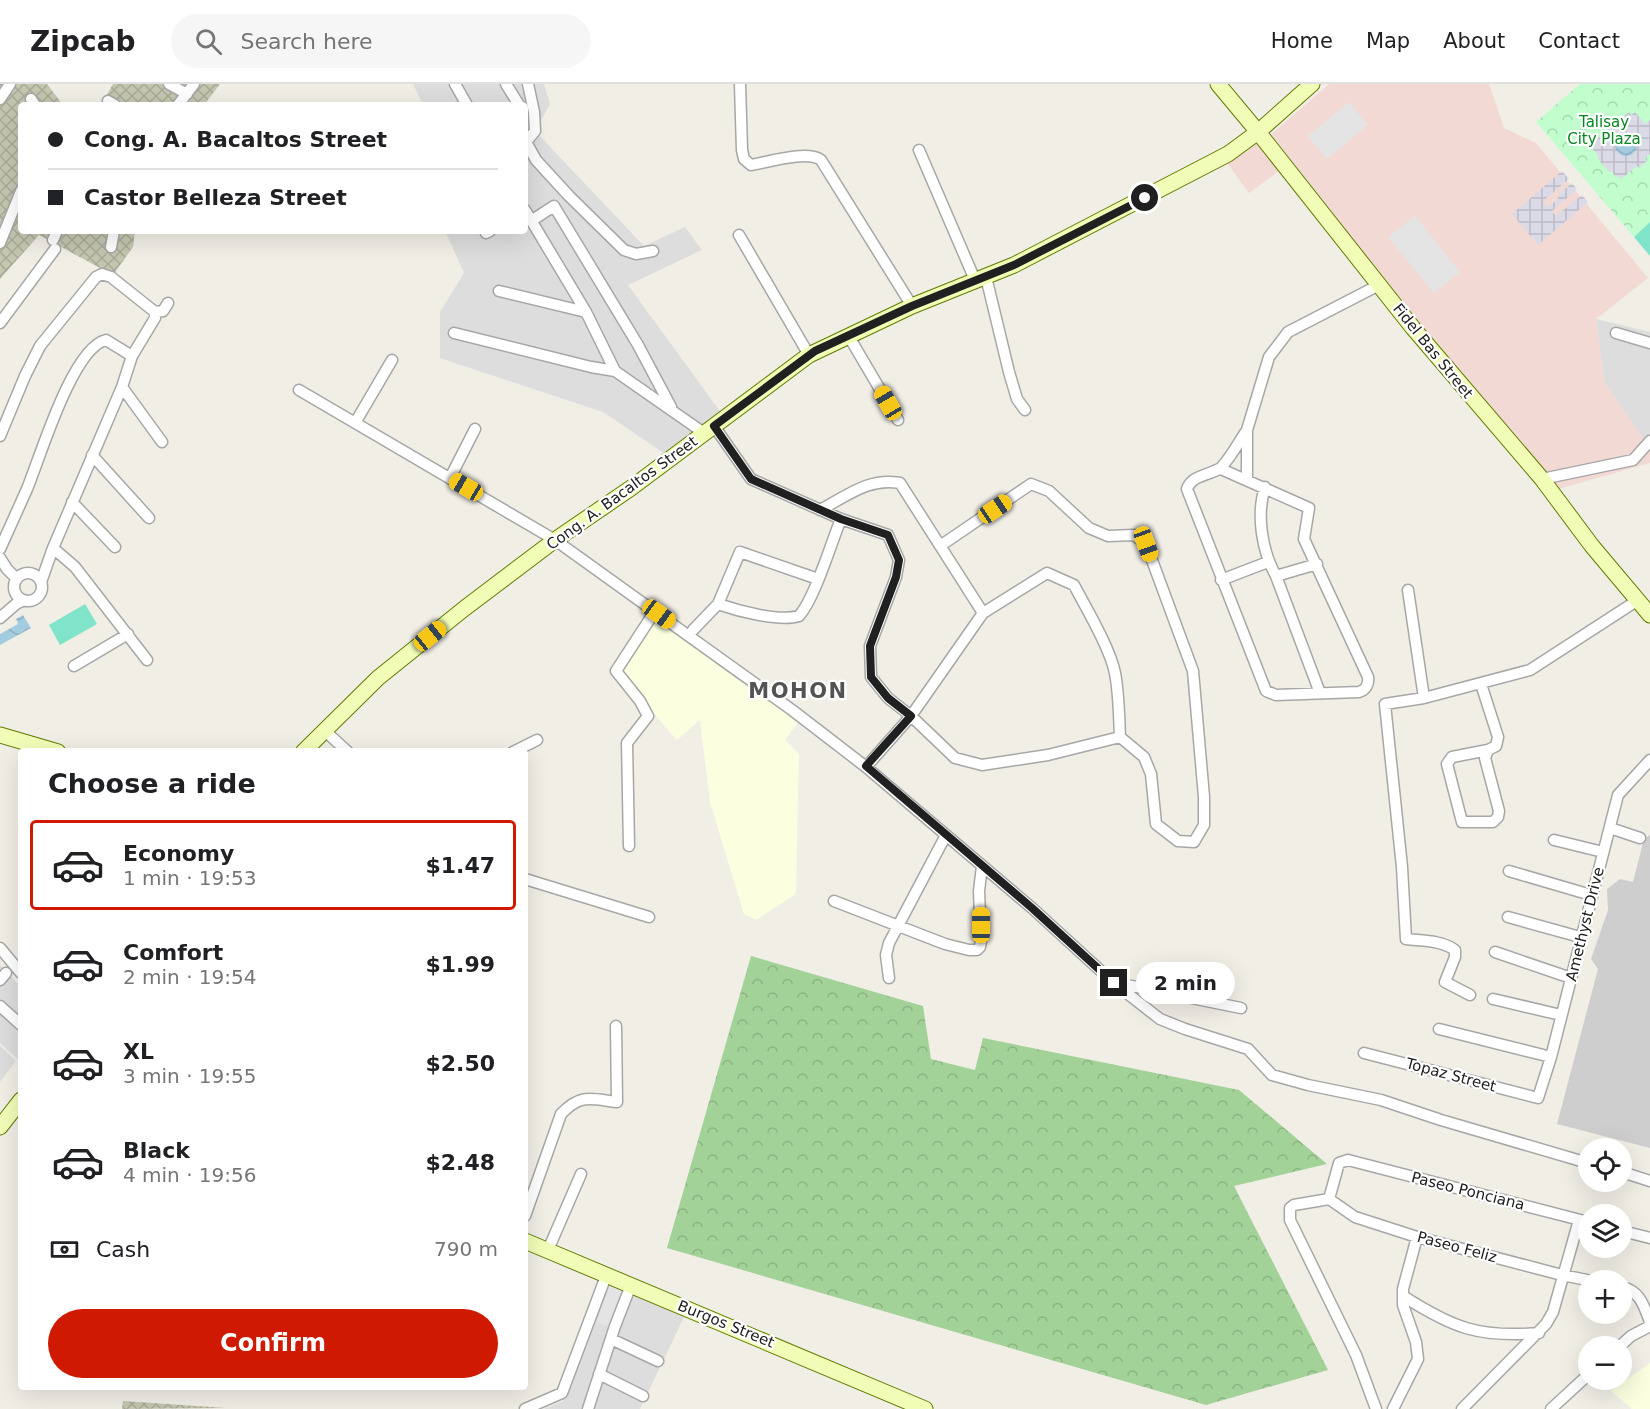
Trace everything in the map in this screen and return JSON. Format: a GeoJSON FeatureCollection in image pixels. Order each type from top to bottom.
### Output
{"type":"FeatureCollection","features":[{"type":"Feature","properties":{"kind":"street"},"geometry":{"type":"LineString","coordinates":[[0,99],[10,84]]}},
{"type":"Feature","properties":{"kind":"street"},"geometry":{"type":"LineString","coordinates":[[169,84],[187,94]]}},
{"type":"Feature","properties":{"kind":"street"},"geometry":{"type":"LineString","coordinates":[[180,102],[194,84]]}},
{"type":"Feature","properties":{"kind":"street"},"geometry":{"type":"LineString","coordinates":[[455,84],[465,102]]}},
{"type":"Feature","properties":{"kind":"street"},"geometry":{"type":"LineString","coordinates":[[506,84],[517,102]]}},
{"type":"Feature","properties":{"kind":"street"},"geometry":{"type":"LineString","coordinates":[[528,84],[534,111],[535,131],[528,140]]}},
{"type":"Feature","properties":{"kind":"street"},"geometry":{"type":"LineString","coordinates":[[740,84],[744,159],[751,165],[804,156],[815,156],[821,160],[912,306]]}},
{"type":"Feature","properties":{"kind":"street","name":"Fidel Bas Street"},"geometry":{"type":"LineString","coordinates":[[1218,84],[1379,285],[1506,439],[1542,479],[1592,546],[1650,615]]}},
{"type":"Feature","properties":{"kind":"street","name":"Cong. A. Bacaltos Street"},"geometry":{"type":"LineString","coordinates":[[307,748],[378,678],[465,608],[810,355],[912,306],[1014,265],[1228,154],[1258,132],[1312,84]]}},
{"type":"Feature","properties":{"kind":"street"},"geometry":{"type":"LineString","coordinates":[[528,120],[535,131]]}},
{"type":"Feature","properties":{"kind":"street"},"geometry":{"type":"LineString","coordinates":[[528,146],[536,160],[569,196],[624,250],[636,254],[653,251]]}},
{"type":"Feature","properties":{"kind":"street"},"geometry":{"type":"LineString","coordinates":[[919,150],[981,278],[1017,399],[1025,410]]}},
{"type":"Feature","properties":{"kind":"street"},"geometry":{"type":"LineString","coordinates":[[528,213],[554,206],[569,196]]}},
{"type":"Feature","properties":{"kind":"street"},"geometry":{"type":"LineString","coordinates":[[0,243],[18,198]]}},
{"type":"Feature","properties":{"kind":"street"},"geometry":{"type":"LineString","coordinates":[[554,206],[638,345],[672,410]]}},
{"type":"Feature","properties":{"kind":"street"},"geometry":{"type":"LineString","coordinates":[[528,215],[586,312],[615,371]]}},
{"type":"Feature","properties":{"kind":"street"},"geometry":{"type":"LineString","coordinates":[[111,247],[113,234]]}},
{"type":"Feature","properties":{"kind":"street"},"geometry":{"type":"LineString","coordinates":[[739,235],[810,355]]}},
{"type":"Feature","properties":{"kind":"street"},"geometry":{"type":"LineString","coordinates":[[0,323],[55,240]]}},
{"type":"Feature","properties":{"kind":"street"},"geometry":{"type":"LineString","coordinates":[[0,436],[40,346],[96,277],[102,274],[111,277],[155,312],[163,311],[168,303]]}},
{"type":"Feature","properties":{"kind":"street"},"geometry":{"type":"LineString","coordinates":[[1247,479],[1247,430],[1269,357],[1284,337],[1303,323],[1379,285]]}},
{"type":"Feature","properties":{"kind":"street"},"geometry":{"type":"LineString","coordinates":[[499,291],[586,312]]}},
{"type":"Feature","properties":{"kind":"street"},"geometry":{"type":"LineString","coordinates":[[0,618],[16,604],[24,600],[33,600],[40,595],[41,582],[53,548],[122,387],[132,356],[155,318],[155,312]]}},
{"type":"Feature","properties":{"kind":"street"},"geometry":{"type":"LineString","coordinates":[[454,333],[615,371],[672,410],[709,430],[751,479],[841,519],[888,535],[899,560],[896,577],[870,646],[871,677],[888,698],[911,716],[955,758],[982,765],[1048,755],[1120,737]]}},
{"type":"Feature","properties":{"kind":"street"},"geometry":{"type":"LineString","coordinates":[[1616,333],[1650,343]]}},
{"type":"Feature","properties":{"kind":"street"},"geometry":{"type":"LineString","coordinates":[[848,335],[898,420]]}},
{"type":"Feature","properties":{"kind":"street"},"geometry":{"type":"LineString","coordinates":[[0,549],[27,489],[66,387],[83,360],[98,342],[106,340],[132,356]]}},
{"type":"Feature","properties":{"kind":"street"},"geometry":{"type":"LineString","coordinates":[[355,423],[392,360]]}},
{"type":"Feature","properties":{"kind":"street"},"geometry":{"type":"LineString","coordinates":[[122,387],[162,442]]}},
{"type":"Feature","properties":{"kind":"street"},"geometry":{"type":"LineString","coordinates":[[299,390],[555,540],[792,710],[866,766],[1032,908],[1114,983],[1160,1019],[1248,1049],[1272,1075],[1382,1100],[1441,1120],[1578,1160]]}},
{"type":"Feature","properties":{"kind":"street"},"geometry":{"type":"LineString","coordinates":[[450,478],[475,429]]}},
{"type":"Feature","properties":{"kind":"street"},"geometry":{"type":"LineString","coordinates":[[1221,469],[1247,430]]}},
{"type":"Feature","properties":{"kind":"street"},"geometry":{"type":"LineString","coordinates":[[1542,479],[1633,460],[1650,441]]}},
{"type":"Feature","properties":{"kind":"street"},"geometry":{"type":"LineString","coordinates":[[92,455],[149,518]]}},
{"type":"Feature","properties":{"kind":"street"},"geometry":{"type":"LineString","coordinates":[[1221,469],[1247,479],[1309,508],[1305,539],[1368,679],[1365,689],[1361,692],[1276,695],[1266,691],[1187,489],[1202,475],[1221,469]]}},
{"type":"Feature","properties":{"kind":"street"},"geometry":{"type":"LineString","coordinates":[[820,510],[874,482],[886,480],[900,483],[983,613]]}},
{"type":"Feature","properties":{"kind":"street"},"geometry":{"type":"LineString","coordinates":[[866,766],[911,716],[983,613],[1047,573],[1074,585],[1115,670],[1120,737],[1144,756],[1151,774],[1156,824],[1178,841],[1194,842],[1204,825],[1193,671],[1146,544],[1134,535],[1108,536],[1089,528],[1049,491],[1031,484],[940,546]]}},
{"type":"Feature","properties":{"kind":"street"},"geometry":{"type":"LineString","coordinates":[[1265,487],[1260,516],[1268,562],[1276,576],[1320,693]]}},
{"type":"Feature","properties":{"kind":"street"},"geometry":{"type":"LineString","coordinates":[[72,502],[115,547]]}},
{"type":"Feature","properties":{"kind":"street"},"geometry":{"type":"LineString","coordinates":[[718,604],[732,609],[793,618],[799,616],[818,579],[841,519]]}},
{"type":"Feature","properties":{"kind":"street"},"geometry":{"type":"LineString","coordinates":[[53,548],[75,567],[147,660]]}},
{"type":"Feature","properties":{"kind":"street"},"geometry":{"type":"LineString","coordinates":[[693,630],[718,604],[740,552],[818,579]]}},
{"type":"Feature","properties":{"kind":"street"},"geometry":{"type":"LineString","coordinates":[[0,558],[17,579]]}},
{"type":"Feature","properties":{"kind":"street"},"geometry":{"type":"LineString","coordinates":[[1221,580],[1268,562]]}},
{"type":"Feature","properties":{"kind":"street"},"geometry":{"type":"LineString","coordinates":[[1276,576],[1317,564]]}},
{"type":"Feature","properties":{"kind":"street"},"geometry":{"type":"LineString","coordinates":[[24,600],[15,592],[17,579],[28,573],[36,576],[41,582]]}},
{"type":"Feature","properties":{"kind":"street"},"geometry":{"type":"LineString","coordinates":[[1408,590],[1424,698]]}},
{"type":"Feature","properties":{"kind":"street"},"geometry":{"type":"LineString","coordinates":[[1470,995],[1445,982],[1455,957],[1453,948],[1439,943],[1406,939],[1402,867],[1385,704],[1424,698],[1530,670],[1638,600]]}},
{"type":"Feature","properties":{"kind":"street"},"geometry":{"type":"LineString","coordinates":[[629,846],[627,743],[648,716],[640,701],[616,671],[655,611]]}},
{"type":"Feature","properties":{"kind":"street"},"geometry":{"type":"LineString","coordinates":[[74,666],[128,634]]}},
{"type":"Feature","properties":{"kind":"street"},"geometry":{"type":"LineString","coordinates":[[1481,684],[1498,737],[1496,746],[1452,758],[1447,764],[1462,822],[1466,824],[1493,822],[1498,817],[1499,811],[1486,765],[1485,758],[1488,750]]}},
{"type":"Feature","properties":{"kind":"street"},"geometry":{"type":"LineString","coordinates":[[324,730],[344,748]]}},
{"type":"Feature","properties":{"kind":"street"},"geometry":{"type":"LineString","coordinates":[[0,735],[44,748]]}},
{"type":"Feature","properties":{"kind":"street"},"geometry":{"type":"LineString","coordinates":[[521,748],[537,740]]}},
{"type":"Feature","properties":{"kind":"street","name":"Amethyst Drive"},"geometry":{"type":"LineString","coordinates":[[1538,1098],[1551,1057],[1618,795],[1650,760]]}},
{"type":"Feature","properties":{"kind":"street"},"geometry":{"type":"LineString","coordinates":[[1610,828],[1640,838]]}},
{"type":"Feature","properties":{"kind":"street"},"geometry":{"type":"LineString","coordinates":[[889,978],[886,955],[888,943],[946,834]]}},
{"type":"Feature","properties":{"kind":"street"},"geometry":{"type":"LineString","coordinates":[[1554,840],[1603,852]]}},
{"type":"Feature","properties":{"kind":"street"},"geometry":{"type":"LineString","coordinates":[[834,901],[945,944],[969,950],[979,949],[982,866]]}},
{"type":"Feature","properties":{"kind":"street"},"geometry":{"type":"LineString","coordinates":[[1509,871],[1591,895]]}},
{"type":"Feature","properties":{"kind":"street"},"geometry":{"type":"LineString","coordinates":[[528,880],[648,917]]}},
{"type":"Feature","properties":{"kind":"street"},"geometry":{"type":"LineString","coordinates":[[1508,917],[1580,937]]}},
{"type":"Feature","properties":{"kind":"street"},"geometry":{"type":"LineString","coordinates":[[0,948],[18,969]]}},
{"type":"Feature","properties":{"kind":"street"},"geometry":{"type":"LineString","coordinates":[[1495,952],[1571,978]]}},
{"type":"Feature","properties":{"kind":"street"},"geometry":{"type":"LineString","coordinates":[[1114,983],[1241,1008]]}},
{"type":"Feature","properties":{"kind":"street"},"geometry":{"type":"LineString","coordinates":[[1493,999],[1561,1015]]}},
{"type":"Feature","properties":{"kind":"street"},"geometry":{"type":"LineString","coordinates":[[0,1006],[18,1022]]}},
{"type":"Feature","properties":{"kind":"street"},"geometry":{"type":"LineString","coordinates":[[528,1207],[561,1113],[572,1103],[586,1099],[617,1102],[616,1026]]}},
{"type":"Feature","properties":{"kind":"street"},"geometry":{"type":"LineString","coordinates":[[1439,1029],[1551,1057]]}},
{"type":"Feature","properties":{"kind":"street","name":"Topaz Street"},"geometry":{"type":"LineString","coordinates":[[1364,1053],[1538,1098]]}},
{"type":"Feature","properties":{"kind":"street"},"geometry":{"type":"LineString","coordinates":[[2,1120],[18,1103]]}},
{"type":"Feature","properties":{"kind":"street","name":"Paseo Ponciana"},"geometry":{"type":"LineString","coordinates":[[1329,1199],[1338,1165],[1347,1160],[1578,1219]]}},
{"type":"Feature","properties":{"kind":"street"},"geometry":{"type":"LineString","coordinates":[[548,1250],[581,1174]]}},
{"type":"Feature","properties":{"kind":"street"},"geometry":{"type":"LineString","coordinates":[[1632,1175],[1650,1181]]}},
{"type":"Feature","properties":{"kind":"street"},"geometry":{"type":"LineString","coordinates":[[1329,1199],[1294,1205],[1290,1208],[1290,1220],[1356,1355],[1376,1409]]}},
{"type":"Feature","properties":{"kind":"street","name":"Paseo Feliz"},"geometry":{"type":"LineString","coordinates":[[1329,1199],[1354,1217],[1417,1237],[1578,1278]]}},
{"type":"Feature","properties":{"kind":"street"},"geometry":{"type":"LineString","coordinates":[[1632,1234],[1650,1238]]}},
{"type":"Feature","properties":{"kind":"street"},"geometry":{"type":"LineString","coordinates":[[1462,1409],[1539,1333],[1553,1312],[1562,1275],[1578,1236]]}},
{"type":"Feature","properties":{"kind":"street"},"geometry":{"type":"LineString","coordinates":[[1393,1409],[1418,1359],[1416,1342],[1403,1305],[1403,1288],[1417,1237]]}},
{"type":"Feature","properties":{"kind":"street","name":"Burgos Street"},"geometry":{"type":"LineString","coordinates":[[528,1242],[926,1409]]}},
{"type":"Feature","properties":{"kind":"street"},"geometry":{"type":"LineString","coordinates":[[525,1409],[562,1394],[606,1276]]}},
{"type":"Feature","properties":{"kind":"street"},"geometry":{"type":"LineString","coordinates":[[588,1409],[631,1286]]}},
{"type":"Feature","properties":{"kind":"street"},"geometry":{"type":"LineString","coordinates":[[1631,1336],[1650,1324],[1643,1301],[1632,1292]]}},
{"type":"Feature","properties":{"kind":"street"},"geometry":{"type":"LineString","coordinates":[[1403,1296],[1433,1316],[1469,1330],[1508,1336],[1539,1333]]}},
{"type":"Feature","properties":{"kind":"street"},"geometry":{"type":"LineString","coordinates":[[611,1339],[658,1361]]}},
{"type":"Feature","properties":{"kind":"street"},"geometry":{"type":"LineString","coordinates":[[599,1374],[643,1396]]}},
{"type":"Feature","properties":{"kind":"street"},"geometry":{"type":"LineString","coordinates":[[1551,1409],[1578,1383]]}},
{"type":"Feature","properties":{"kind":"shaded area"},"geometry":{"type":"Polygon","coordinates":[[[0,84],[47,84],[61,102],[18,102],[18,234],[135,234],[133,247],[113,275],[39,235],[0,279],[0,84]]]}},
{"type":"Feature","properties":{"kind":"shaded area"},"geometry":{"type":"Polygon","coordinates":[[[113,84],[220,84],[206,102],[103,102],[113,84]]]}},
{"type":"Feature","properties":{"kind":"shaded area"},"geometry":{"type":"Polygon","coordinates":[[[413,84],[544,84],[550,104],[535,131],[644,246],[685,227],[702,250],[628,285],[722,414],[671,458],[603,412],[440,358],[440,312],[464,273],[446,234],[528,234],[528,102],[422,102],[413,84]]]}},
{"type":"Feature","properties":{"kind":"shaded area"},"geometry":{"type":"Polygon","coordinates":[[[1329,84],[1489,84],[1504,128],[1536,143],[1648,278],[1596,319],[1604,381],[1650,449],[1650,463],[1555,490],[1269,136],[1329,84]]]}},
{"type":"Feature","properties":{"kind":"shaded area"},"geometry":{"type":"Polygon","coordinates":[[[1349,102],[1368,125],[1327,159],[1308,136],[1349,102]]]}},
{"type":"Feature","properties":{"kind":"shaded area"},"geometry":{"type":"Polygon","coordinates":[[[1629,112],[1631,115],[1635,112],[1645,124],[1650,120],[1650,154],[1645,158],[1647,161],[1639,168],[1637,166],[1621,179],[1611,171],[1609,172],[1598,159],[1592,143],[1607,131],[1605,128],[1612,123],[1614,125],[1629,112]]]}},
{"type":"Feature","properties":{"kind":"shaded area"},"geometry":{"type":"Polygon","coordinates":[[[1257,141],[1279,171],[1249,193],[1227,163],[1257,141]]]}},
{"type":"Feature","properties":{"kind":"shaded area"},"geometry":{"type":"Polygon","coordinates":[[[1562,171],[1569,179],[1543,201],[1548,207],[1572,183],[1577,189],[1552,211],[1556,216],[1582,195],[1588,202],[1538,245],[1512,214],[1562,171]]]}},
{"type":"Feature","properties":{"kind":"shaded area"},"geometry":{"type":"Polygon","coordinates":[[[1415,216],[1460,272],[1434,293],[1388,237],[1415,216]]]}},
{"type":"Feature","properties":{"kind":"shaded area"},"geometry":{"type":"Polygon","coordinates":[[[1596,319],[1650,332],[1650,449],[1604,381],[1596,319]]]}},
{"type":"Feature","properties":{"kind":"shaded area"},"geometry":{"type":"Polygon","coordinates":[[[657,619],[733,676],[799,721],[785,740],[799,754],[796,894],[756,920],[744,914],[710,802],[700,720],[677,740],[620,675],[657,619]]]}},
{"type":"Feature","properties":{"kind":"shaded area"},"geometry":{"type":"Polygon","coordinates":[[[1650,835],[1650,1148],[1632,1143],[1632,1138],[1611,1138],[1557,1124],[1598,969],[1591,959],[1608,910],[1607,889],[1620,879],[1633,882],[1644,839],[1650,835]]]}},
{"type":"Feature","properties":{"kind":"shaded area"},"geometry":{"type":"Polygon","coordinates":[[[0,965],[18,984],[18,1059],[0,1043],[0,965]]]}},
{"type":"Feature","properties":{"kind":"shaded area"},"geometry":{"type":"Polygon","coordinates":[[[0,1046],[16,1061],[0,1082],[0,1046]]]}},
{"type":"Feature","properties":{"kind":"shaded area"},"geometry":{"type":"Polygon","coordinates":[[[605,1280],[686,1313],[640,1409],[544,1409],[563,1401],[605,1280]]]}},
{"type":"Feature","properties":{"kind":"shaded area"},"geometry":{"type":"Polygon","coordinates":[[[610,1284],[626,1291],[609,1326],[597,1322],[610,1284]]]}},
{"type":"Feature","properties":{"kind":"shaded area"},"geometry":{"type":"Polygon","coordinates":[[[1650,1363],[1650,1409],[1632,1409],[1611,1391],[1632,1390],[1632,1376],[1650,1363]]]}},
{"type":"Feature","properties":{"kind":"shaded area"},"geometry":{"type":"Polygon","coordinates":[[[123,1401],[226,1408],[122,1409],[123,1401]]]}},
{"type":"Feature","properties":{"kind":"green space","name":"Talisay City Plaza"},"geometry":{"type":"Polygon","coordinates":[[[1580,84],[1650,84],[1650,222],[1634,237],[1536,122],[1580,84]]]}},
{"type":"Feature","properties":{"kind":"green space"},"geometry":{"type":"Polygon","coordinates":[[[1650,222],[1650,256],[1634,237],[1650,222]]]}},
{"type":"Feature","properties":{"kind":"green space"},"geometry":{"type":"Polygon","coordinates":[[[85,604],[97,624],[60,645],[49,625],[85,604]]]}},
{"type":"Feature","properties":{"kind":"green space"},"geometry":{"type":"Polygon","coordinates":[[[751,956],[923,1006],[931,1059],[975,1070],[983,1038],[1239,1090],[1327,1164],[1234,1186],[1328,1370],[1206,1405],[667,1248],[751,956]]]}},
{"type":"Feature","properties":{"kind":"water"},"geometry":{"type":"Polygon","coordinates":[[[1626,134],[1634,137],[1637,145],[1634,153],[1626,156],[1618,153],[1615,145],[1618,137],[1626,134]]]}},
{"type":"Feature","properties":{"kind":"water"},"geometry":{"type":"Polygon","coordinates":[[[23,615],[31,628],[0,645],[0,634],[18,624],[16,619],[23,615]]]}},
{"type":"Feature","properties":{"kind":"district","name":"MOHON"},"geometry":{"type":"Point","coordinates":[798,691]}},
{"type":"Feature","properties":{"kind":"route"},"geometry":{"type":"LineString","coordinates":[[1114,983],[1032,908],[866,766],[911,716],[888,698],[871,677],[870,646],[896,577],[899,560],[888,535],[841,519],[751,479],[714,426],[815,351],[912,306],[1014,265],[1145,198]]}}]}
